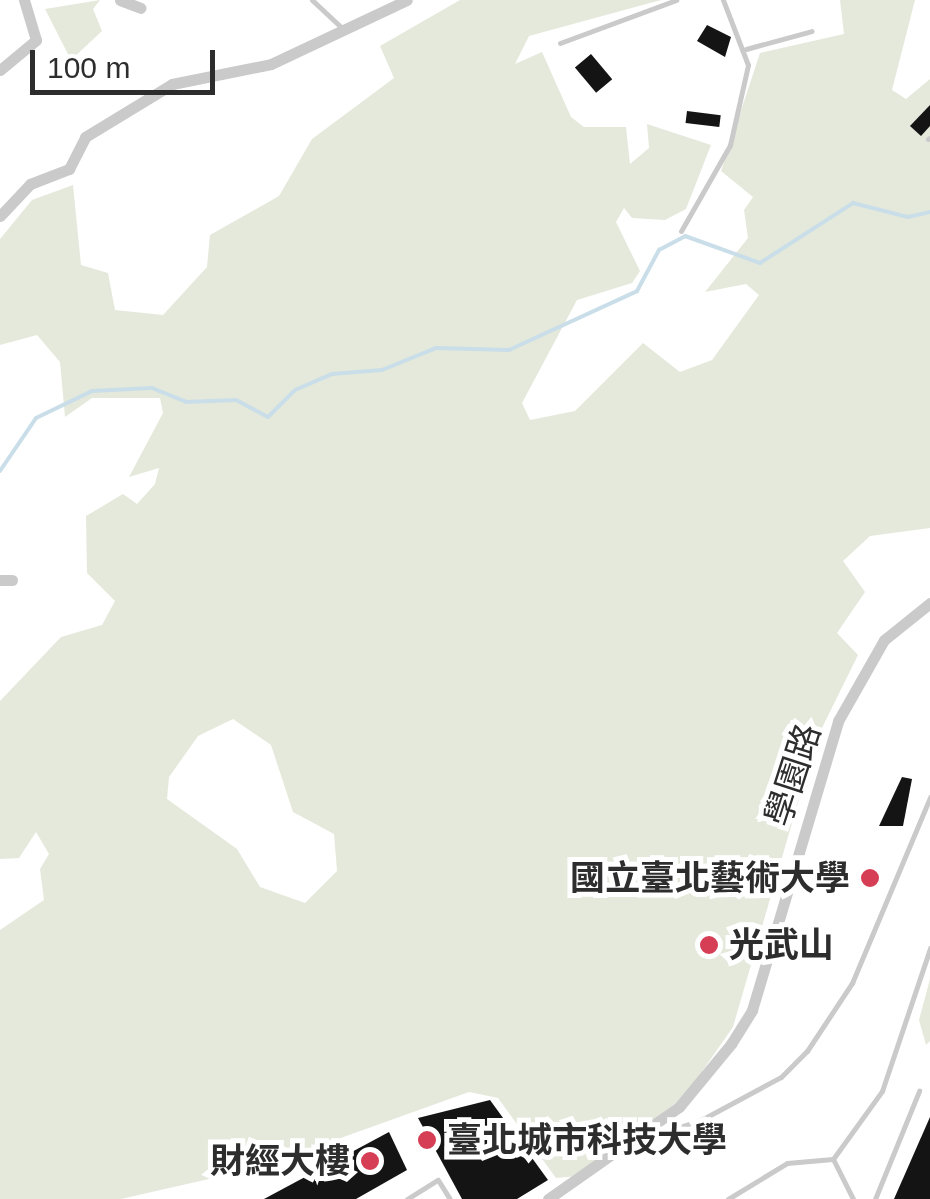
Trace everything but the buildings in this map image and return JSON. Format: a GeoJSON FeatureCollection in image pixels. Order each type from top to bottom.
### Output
{"type":"FeatureCollection","features":[{"type":"Feature","properties":{"kind":"street"},"geometry":{"type":"LineString","coordinates":[[0,70],[36,40],[24,0]]}},
{"type":"Feature","properties":{"kind":"street"},"geometry":{"type":"LineString","coordinates":[[120,0],[141,8]]}},
{"type":"Feature","properties":{"kind":"street"},"geometry":{"type":"LineString","coordinates":[[0,216],[30,184],[69,169],[85,136],[172,84],[271,64],[347,34],[407,0]]}},
{"type":"Feature","properties":{"kind":"street","name":"學園路"},"geometry":{"type":"LineString","coordinates":[[548,1199],[628,1142],[708,1077],[752,1010],[838,722],[884,640],[930,603]]}},
{"type":"Feature","properties":{"kind":"lane"},"geometry":{"type":"LineString","coordinates":[[312,0],[347,34]]}},
{"type":"Feature","properties":{"kind":"lane"},"geometry":{"type":"LineString","coordinates":[[560,42],[676,0]]}},
{"type":"Feature","properties":{"kind":"lane"},"geometry":{"type":"LineString","coordinates":[[681,231],[730,145],[746,50],[723,0]]}},
{"type":"Feature","properties":{"kind":"lane"},"geometry":{"type":"LineString","coordinates":[[746,50],[812,31]]}},
{"type":"Feature","properties":{"kind":"lane"},"geometry":{"type":"LineString","coordinates":[[628,1142],[701,1120],[781,1077],[807,1050],[852,983],[930,797]]}},
{"type":"Feature","properties":{"kind":"lane"},"geometry":{"type":"LineString","coordinates":[[728,1199],[787,1163],[833,1158],[882,1091],[930,948]]}},
{"type":"Feature","properties":{"kind":"lane"},"geometry":{"type":"LineString","coordinates":[[875,1199],[919,1091]]}},
{"type":"Feature","properties":{"kind":"lane"},"geometry":{"type":"LineString","coordinates":[[833,1158],[853,1199]]}},
{"type":"Feature","properties":{"kind":"lane"},"geometry":{"type":"LineString","coordinates":[[407,1199],[438,1180],[450,1199]]}},
{"type":"Feature","properties":{"kind":"shaded area"},"geometry":{"type":"Polygon","coordinates":[[[100,0],[93,9],[102,31],[71,60],[45,9],[100,0]]]}},
{"type":"Feature","properties":{"kind":"shaded area"},"geometry":{"type":"Polygon","coordinates":[[[460,0],[661,0],[529,36],[515,64],[542,52],[571,117],[584,127],[626,127],[630,164],[649,148],[647,124],[711,145],[686,209],[665,220],[632,218],[624,208],[616,222],[640,271],[632,283],[577,300],[522,403],[530,420],[575,411],[643,343],[680,372],[712,360],[759,295],[746,284],[705,292],[748,238],[744,210],[753,197],[721,171],[760,53],[844,34],[840,0],[915,0],[892,90],[906,99],[930,79],[930,528],[870,536],[843,561],[865,592],[837,633],[858,655],[816,740],[733,1027],[685,1096],[578,1176],[556,1178],[498,1098],[469,1092],[257,1168],[121,1199],[0,1199],[0,930],[44,900],[40,869],[49,854],[36,832],[19,858],[0,859],[0,701],[61,637],[102,625],[115,601],[87,573],[86,516],[123,494],[137,504],[155,484],[159,468],[129,477],[163,413],[160,398],[92,398],[65,417],[60,362],[37,335],[0,345],[0,239],[32,200],[73,185],[81,265],[108,273],[115,310],[163,315],[207,267],[210,235],[279,196],[312,139],[394,78],[380,46],[460,0]],[[233,719],[198,736],[169,777],[167,799],[237,849],[260,887],[305,903],[337,871],[334,834],[293,812],[271,745],[233,719]]]}},
{"type":"Feature","properties":{"kind":"shaded area"},"geometry":{"type":"Polygon","coordinates":[[[930,979],[930,1041],[926,1045],[919,1020],[930,979]]]}},
{"type":"Feature","properties":{"kind":"waterway"},"geometry":{"type":"LineString","coordinates":[[0,471],[36,418],[92,391],[152,388],[186,402],[236,400],[268,417],[295,390],[332,374],[382,370],[436,348],[509,350],[637,291],[659,250],[685,236],[760,263],[853,203],[908,217],[930,212]]}},
{"type":"Feature","properties":{"kind":"place","name":"國立臺北藝術大學"},"geometry":{"type":"Point","coordinates":[870,878]}},
{"type":"Feature","properties":{"kind":"place","name":"光武山"},"geometry":{"type":"Point","coordinates":[709,945]}},
{"type":"Feature","properties":{"kind":"place","name":"臺北城市科技大學"},"geometry":{"type":"Point","coordinates":[427,1140]}},
{"type":"Feature","properties":{"kind":"place","name":"財經大樓"},"geometry":{"type":"Point","coordinates":[370,1161]}}]}
